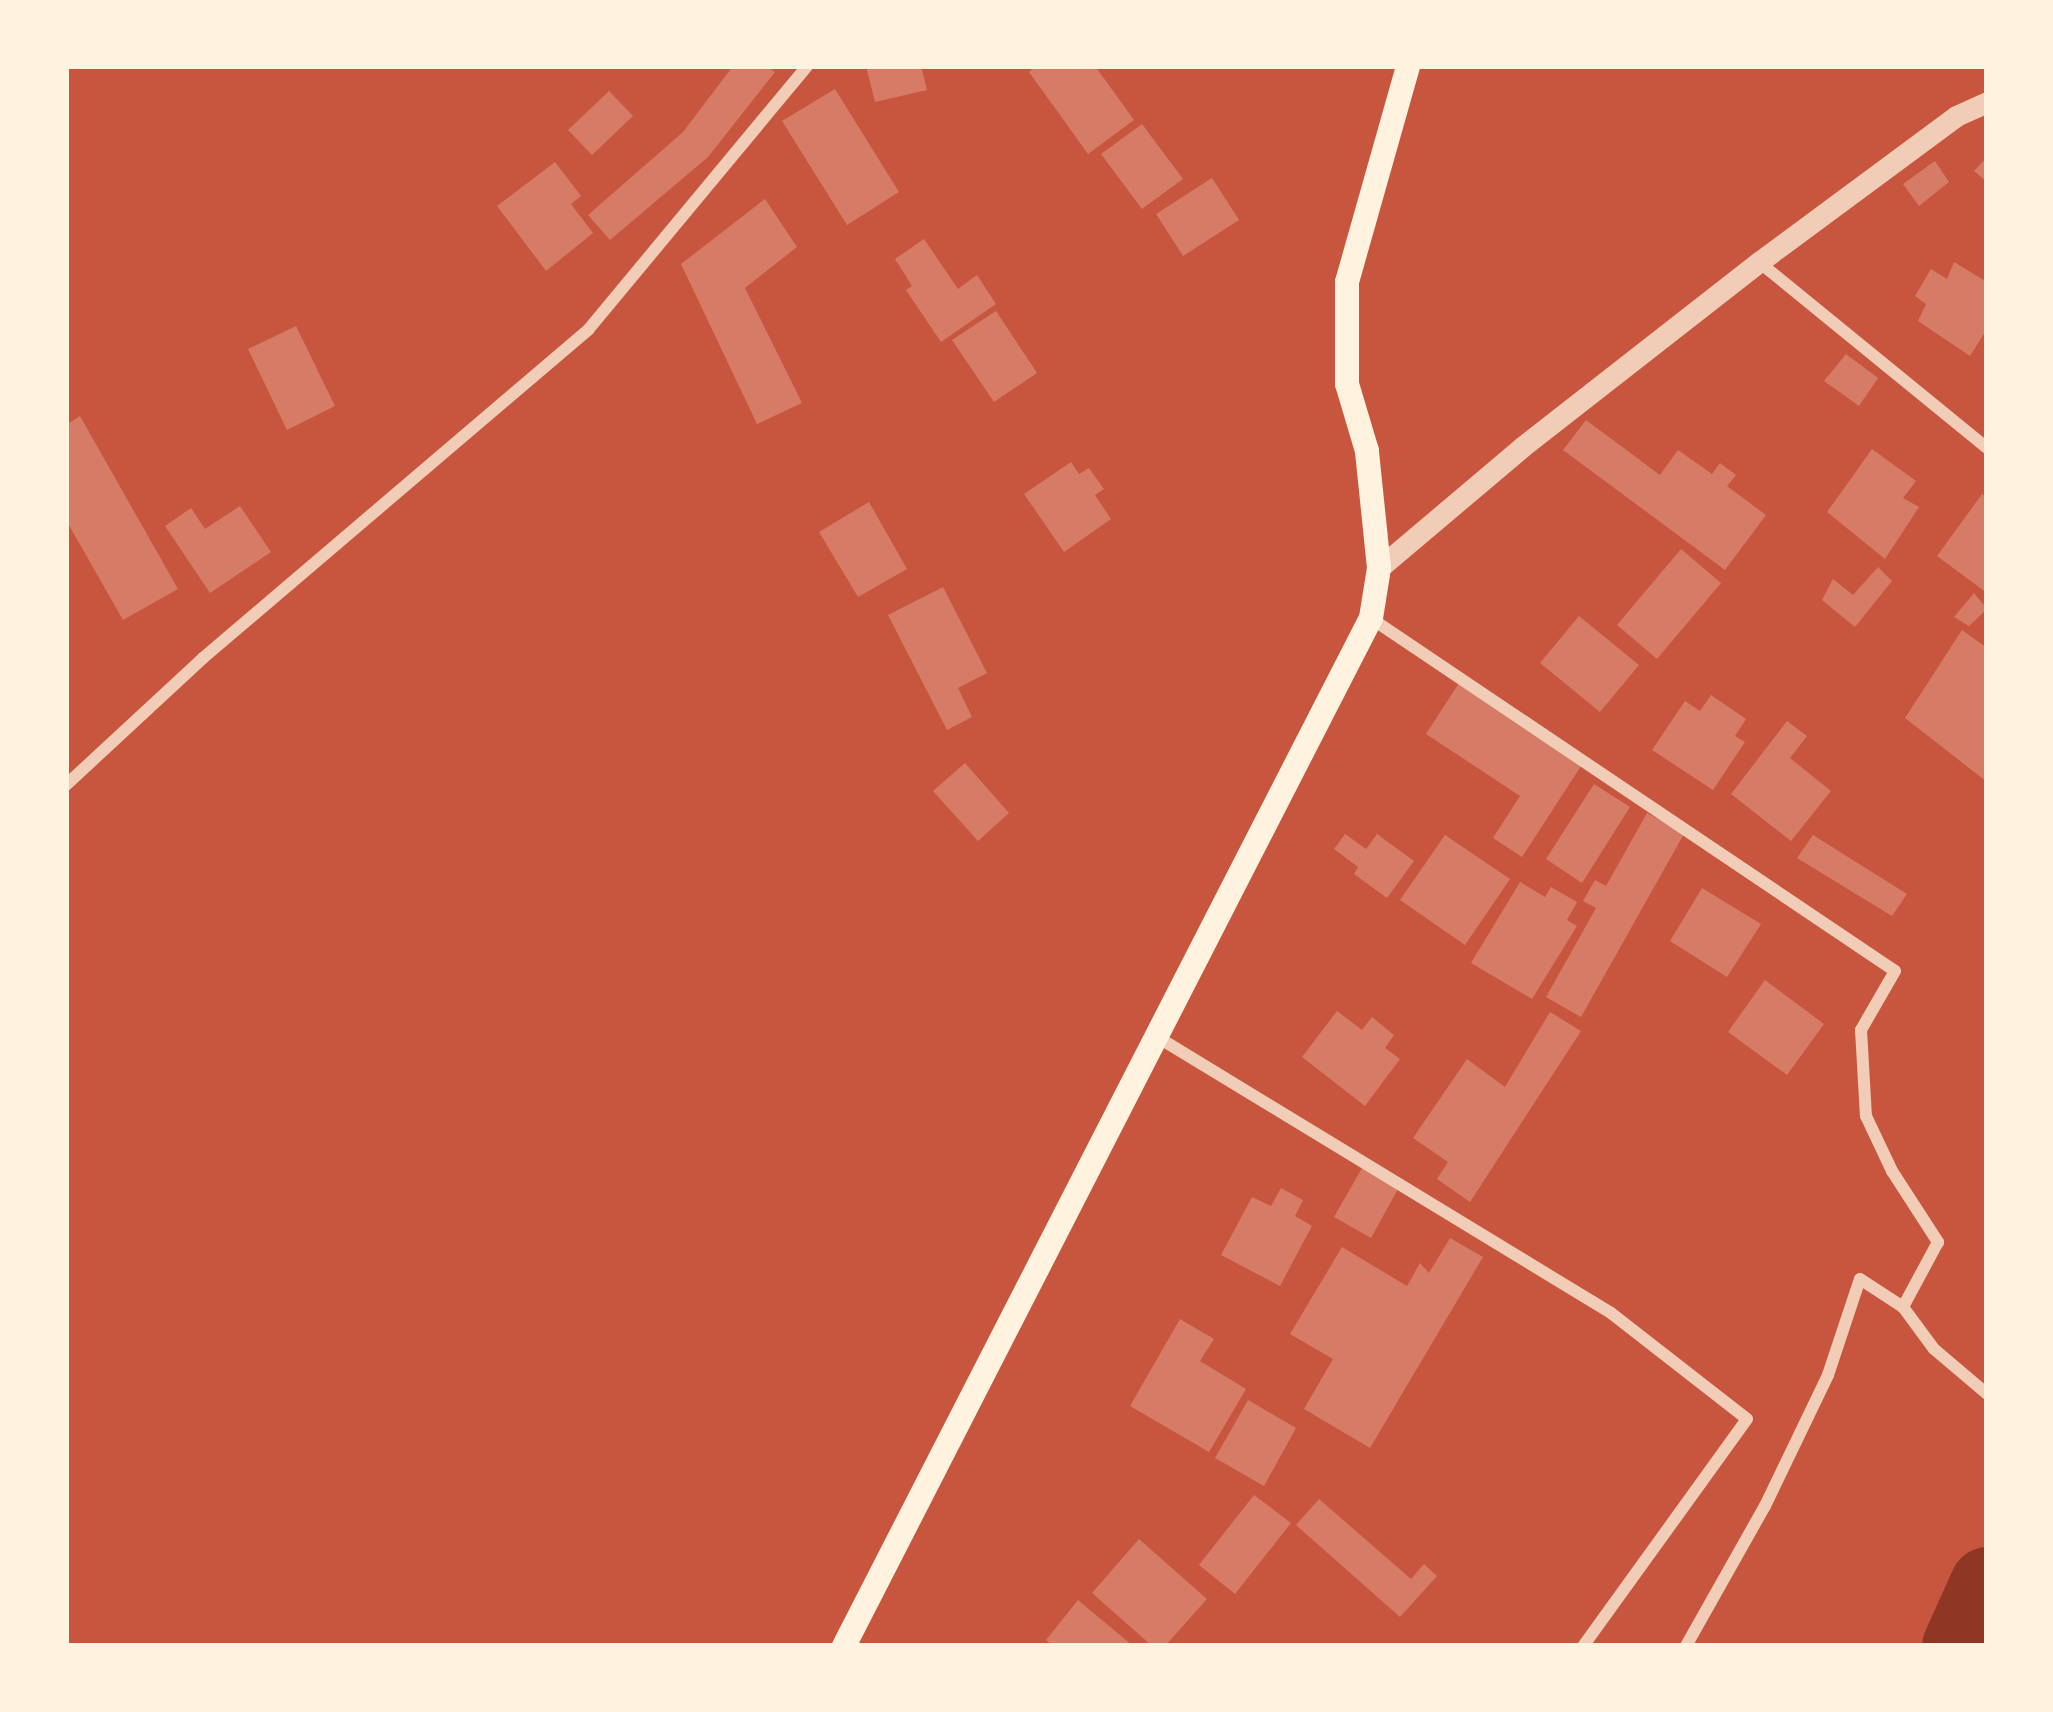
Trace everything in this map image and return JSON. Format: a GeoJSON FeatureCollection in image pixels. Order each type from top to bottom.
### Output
{"type":"FeatureCollection","features":[{"type":"Feature","properties":{"kind":"main road"},"geometry":{"type":"LineString","coordinates":[[844,1646],[1371,618],[1379,568],[1367,451],[1347,384],[1347,282],[1408,66]]}},
{"type":"Feature","properties":{"kind":"street"},"geometry":{"type":"LineString","coordinates":[[66,785],[203,658],[588,330],[807,66]]}},
{"type":"Feature","properties":{"kind":"street"},"geometry":{"type":"LineString","coordinates":[[1379,568],[1759,262],[1956,116],[1987,102]]}},
{"type":"Feature","properties":{"kind":"street"},"geometry":{"type":"LineString","coordinates":[[1759,262],[1987,448]]}},
{"type":"Feature","properties":{"kind":"street"},"geometry":{"type":"LineString","coordinates":[[1371,618],[1895,971],[1861,1030],[1866,1116],[1892,1171],[1938,1242],[1904,1306]]}},
{"type":"Feature","properties":{"kind":"street"},"geometry":{"type":"LineString","coordinates":[[1159,1038],[1611,1313],[1747,1419],[1583,1646]]}},
{"type":"Feature","properties":{"kind":"street"},"geometry":{"type":"LineString","coordinates":[[1686,1646],[1765,1506],[1828,1375],[1860,1280],[1904,1306],[1934,1349],[1985,1393]]}},
{"type":"Feature","properties":{"kind":"building"},"geometry":{"type":"Polygon","coordinates":[[[733,66],[766,66],[775,72],[708,157],[610,240],[588,215],[683,132],[733,66]]]}},
{"type":"Feature","properties":{"kind":"building"},"geometry":{"type":"Polygon","coordinates":[[[866,66],[921,66],[927,90],[875,102],[866,66]]]}},
{"type":"Feature","properties":{"kind":"building"},"geometry":{"type":"Polygon","coordinates":[[[1036,66],[1095,66],[1134,120],[1088,154],[1029,72],[1036,66]]]}},
{"type":"Feature","properties":{"kind":"building"},"geometry":{"type":"Polygon","coordinates":[[[835,89],[899,192],[847,225],[782,121],[835,89]]]}},
{"type":"Feature","properties":{"kind":"building"},"geometry":{"type":"Polygon","coordinates":[[[609,91],[633,116],[592,155],[568,130],[609,91]]]}},
{"type":"Feature","properties":{"kind":"building"},"geometry":{"type":"Polygon","coordinates":[[[1142,124],[1183,179],[1142,209],[1101,154],[1142,124]]]}},
{"type":"Feature","properties":{"kind":"building"},"geometry":{"type":"Polygon","coordinates":[[[1987,157],[1987,182],[1974,171],[1987,157]]]}},
{"type":"Feature","properties":{"kind":"building"},"geometry":{"type":"Polygon","coordinates":[[[1935,161],[1949,182],[1919,206],[1903,184],[1935,161]]]}},
{"type":"Feature","properties":{"kind":"building"},"geometry":{"type":"Polygon","coordinates":[[[555,162],[581,196],[571,204],[593,233],[546,271],[497,206],[555,162]]]}},
{"type":"Feature","properties":{"kind":"building"},"geometry":{"type":"Polygon","coordinates":[[[1212,178],[1239,220],[1183,256],[1156,214],[1212,178]]]}},
{"type":"Feature","properties":{"kind":"building"},"geometry":{"type":"Polygon","coordinates":[[[765,199],[797,247],[745,288],[802,403],[757,424],[681,264],[765,199]]]}},
{"type":"Feature","properties":{"kind":"building"},"geometry":{"type":"Polygon","coordinates":[[[924,239],[958,289],[977,275],[996,304],[941,342],[906,290],[912,286],[895,259],[924,239]]]}},
{"type":"Feature","properties":{"kind":"building"},"geometry":{"type":"Polygon","coordinates":[[[1954,262],[1987,282],[1987,329],[1970,356],[1918,321],[1926,304],[1915,296],[1931,269],[1947,279],[1954,262]]]}},
{"type":"Feature","properties":{"kind":"building"},"geometry":{"type":"Polygon","coordinates":[[[996,311],[1037,373],[994,402],[952,340],[996,311]]]}},
{"type":"Feature","properties":{"kind":"building"},"geometry":{"type":"Polygon","coordinates":[[[296,326],[335,406],[287,430],[248,349],[296,326]]]}},
{"type":"Feature","properties":{"kind":"building"},"geometry":{"type":"Polygon","coordinates":[[[1846,354],[1878,378],[1859,406],[1824,381],[1846,354]]]}},
{"type":"Feature","properties":{"kind":"building"},"geometry":{"type":"Polygon","coordinates":[[[80,416],[178,589],[123,620],[66,520],[66,425],[80,416]]]}},
{"type":"Feature","properties":{"kind":"building"},"geometry":{"type":"Polygon","coordinates":[[[1586,420],[1660,475],[1678,450],[1712,474],[1720,463],[1736,475],[1727,486],[1766,515],[1725,570],[1563,450],[1586,420]]]}},
{"type":"Feature","properties":{"kind":"building"},"geometry":{"type":"Polygon","coordinates":[[[1872,449],[1916,481],[1903,498],[1919,507],[1885,559],[1827,512],[1872,449]]]}},
{"type":"Feature","properties":{"kind":"building"},"geometry":{"type":"Polygon","coordinates":[[[1071,462],[1079,474],[1089,468],[1104,489],[1095,495],[1111,519],[1064,552],[1024,494],[1071,462]]]}},
{"type":"Feature","properties":{"kind":"building"},"geometry":{"type":"Polygon","coordinates":[[[1982,494],[1987,498],[1987,593],[1937,556],[1982,494]]]}},
{"type":"Feature","properties":{"kind":"building"},"geometry":{"type":"Polygon","coordinates":[[[869,502],[907,569],[858,597],[819,532],[869,502]]]}},
{"type":"Feature","properties":{"kind":"building"},"geometry":{"type":"Polygon","coordinates":[[[240,506],[271,552],[210,593],[165,526],[191,508],[205,529],[240,506]]]}},
{"type":"Feature","properties":{"kind":"building"},"geometry":{"type":"Polygon","coordinates":[[[1681,549],[1721,583],[1657,659],[1617,625],[1681,549]]]}},
{"type":"Feature","properties":{"kind":"building"},"geometry":{"type":"Polygon","coordinates":[[[1878,567],[1892,581],[1855,627],[1822,600],[1833,579],[1853,595],[1878,567]]]}},
{"type":"Feature","properties":{"kind":"building"},"geometry":{"type":"Polygon","coordinates":[[[943,587],[987,673],[958,688],[972,717],[947,730],[888,615],[943,587]]]}},
{"type":"Feature","properties":{"kind":"building"},"geometry":{"type":"Polygon","coordinates":[[[1974,593],[1987,609],[1969,626],[1954,617],[1974,593]]]}},
{"type":"Feature","properties":{"kind":"building"},"geometry":{"type":"Polygon","coordinates":[[[1579,616],[1639,665],[1600,712],[1540,663],[1579,616]]]}},
{"type":"Feature","properties":{"kind":"building"},"geometry":{"type":"Polygon","coordinates":[[[1962,630],[1987,648],[1987,782],[1905,718],[1962,630]]]}},
{"type":"Feature","properties":{"kind":"building"},"geometry":{"type":"Polygon","coordinates":[[[1459,683],[1583,763],[1522,857],[1493,838],[1520,796],[1426,734],[1459,683]]]}},
{"type":"Feature","properties":{"kind":"building"},"geometry":{"type":"Polygon","coordinates":[[[1711,695],[1746,719],[1735,736],[1745,742],[1713,790],[1652,750],[1685,701],[1700,711],[1711,695]]]}},
{"type":"Feature","properties":{"kind":"building"},"geometry":{"type":"Polygon","coordinates":[[[1787,721],[1807,736],[1790,758],[1831,791],[1791,841],[1731,794],[1787,721]]]}},
{"type":"Feature","properties":{"kind":"building"},"geometry":{"type":"Polygon","coordinates":[[[965,763],[1009,813],[978,841],[933,791],[965,763]]]}},
{"type":"Feature","properties":{"kind":"building"},"geometry":{"type":"Polygon","coordinates":[[[1594,784],[1630,807],[1582,883],[1546,859],[1594,784]]]}},
{"type":"Feature","properties":{"kind":"building"},"geometry":{"type":"Polygon","coordinates":[[[1647,813],[1684,834],[1581,1017],[1546,997],[1596,908],[1583,901],[1595,880],[1606,886],[1647,813]]]}},
{"type":"Feature","properties":{"kind":"building"},"geometry":{"type":"Polygon","coordinates":[[[1345,834],[1366,849],[1377,834],[1414,861],[1387,898],[1354,874],[1358,867],[1334,849],[1345,834]]]}},
{"type":"Feature","properties":{"kind":"building"},"geometry":{"type":"Polygon","coordinates":[[[1445,835],[1510,879],[1465,945],[1400,900],[1445,835]]]}},
{"type":"Feature","properties":{"kind":"building"},"geometry":{"type":"Polygon","coordinates":[[[1813,835],[1907,894],[1892,916],[1797,858],[1813,835]]]}},
{"type":"Feature","properties":{"kind":"building"},"geometry":{"type":"Polygon","coordinates":[[[1520,882],[1545,897],[1551,887],[1577,902],[1567,920],[1577,926],[1532,999],[1471,963],[1520,882]]]}},
{"type":"Feature","properties":{"kind":"building"},"geometry":{"type":"Polygon","coordinates":[[[1702,888],[1761,924],[1727,977],[1670,941],[1702,888]]]}},
{"type":"Feature","properties":{"kind":"building"},"geometry":{"type":"Polygon","coordinates":[[[1765,980],[1824,1024],[1787,1075],[1728,1032],[1765,980]]]}},
{"type":"Feature","properties":{"kind":"building"},"geometry":{"type":"Polygon","coordinates":[[[1337,1011],[1362,1030],[1372,1017],[1394,1035],[1385,1048],[1400,1059],[1365,1106],[1302,1057],[1337,1011]]]}},
{"type":"Feature","properties":{"kind":"building"},"geometry":{"type":"Polygon","coordinates":[[[1550,1012],[1581,1031],[1470,1202],[1437,1179],[1448,1162],[1413,1138],[1467,1059],[1505,1087],[1550,1012]]]}},
{"type":"Feature","properties":{"kind":"building"},"geometry":{"type":"Polygon","coordinates":[[[1362,1168],[1398,1189],[1371,1238],[1334,1217],[1362,1168]]]}},
{"type":"Feature","properties":{"kind":"building"},"geometry":{"type":"Polygon","coordinates":[[[1281,1188],[1303,1200],[1295,1216],[1312,1226],[1280,1286],[1221,1255],[1252,1197],[1271,1206],[1281,1188]]]}},
{"type":"Feature","properties":{"kind":"building"},"geometry":{"type":"Polygon","coordinates":[[[1450,1238],[1483,1257],[1370,1448],[1304,1409],[1333,1359],[1290,1334],[1342,1247],[1407,1286],[1420,1263],[1429,1273],[1450,1238]]]}},
{"type":"Feature","properties":{"kind":"building"},"geometry":{"type":"Polygon","coordinates":[[[1180,1319],[1214,1339],[1200,1361],[1246,1389],[1209,1452],[1130,1406],[1180,1319]]]}},
{"type":"Feature","properties":{"kind":"building"},"geometry":{"type":"Polygon","coordinates":[[[1248,1400],[1296,1428],[1264,1486],[1215,1458],[1248,1400]]]}},
{"type":"Feature","properties":{"kind":"building"},"geometry":{"type":"Polygon","coordinates":[[[1254,1495],[1291,1523],[1235,1594],[1199,1565],[1254,1495]]]}},
{"type":"Feature","properties":{"kind":"building"},"geometry":{"type":"Polygon","coordinates":[[[1319,1499],[1411,1579],[1424,1564],[1437,1576],[1400,1617],[1296,1525],[1319,1499]]]}},
{"type":"Feature","properties":{"kind":"building"},"geometry":{"type":"Polygon","coordinates":[[[1139,1539],[1207,1599],[1165,1646],[1152,1646],[1092,1593],[1139,1539]]]}},
{"type":"Feature","properties":{"kind":"building"},"geometry":{"type":"Polygon","coordinates":[[[1078,1600],[1133,1646],[1053,1646],[1046,1640],[1078,1600]]]}},
{"type":"Feature","properties":{"kind":"waterway"},"geometry":{"type":"LineString","coordinates":[[1959,1646],[1987,1584]]}}]}
